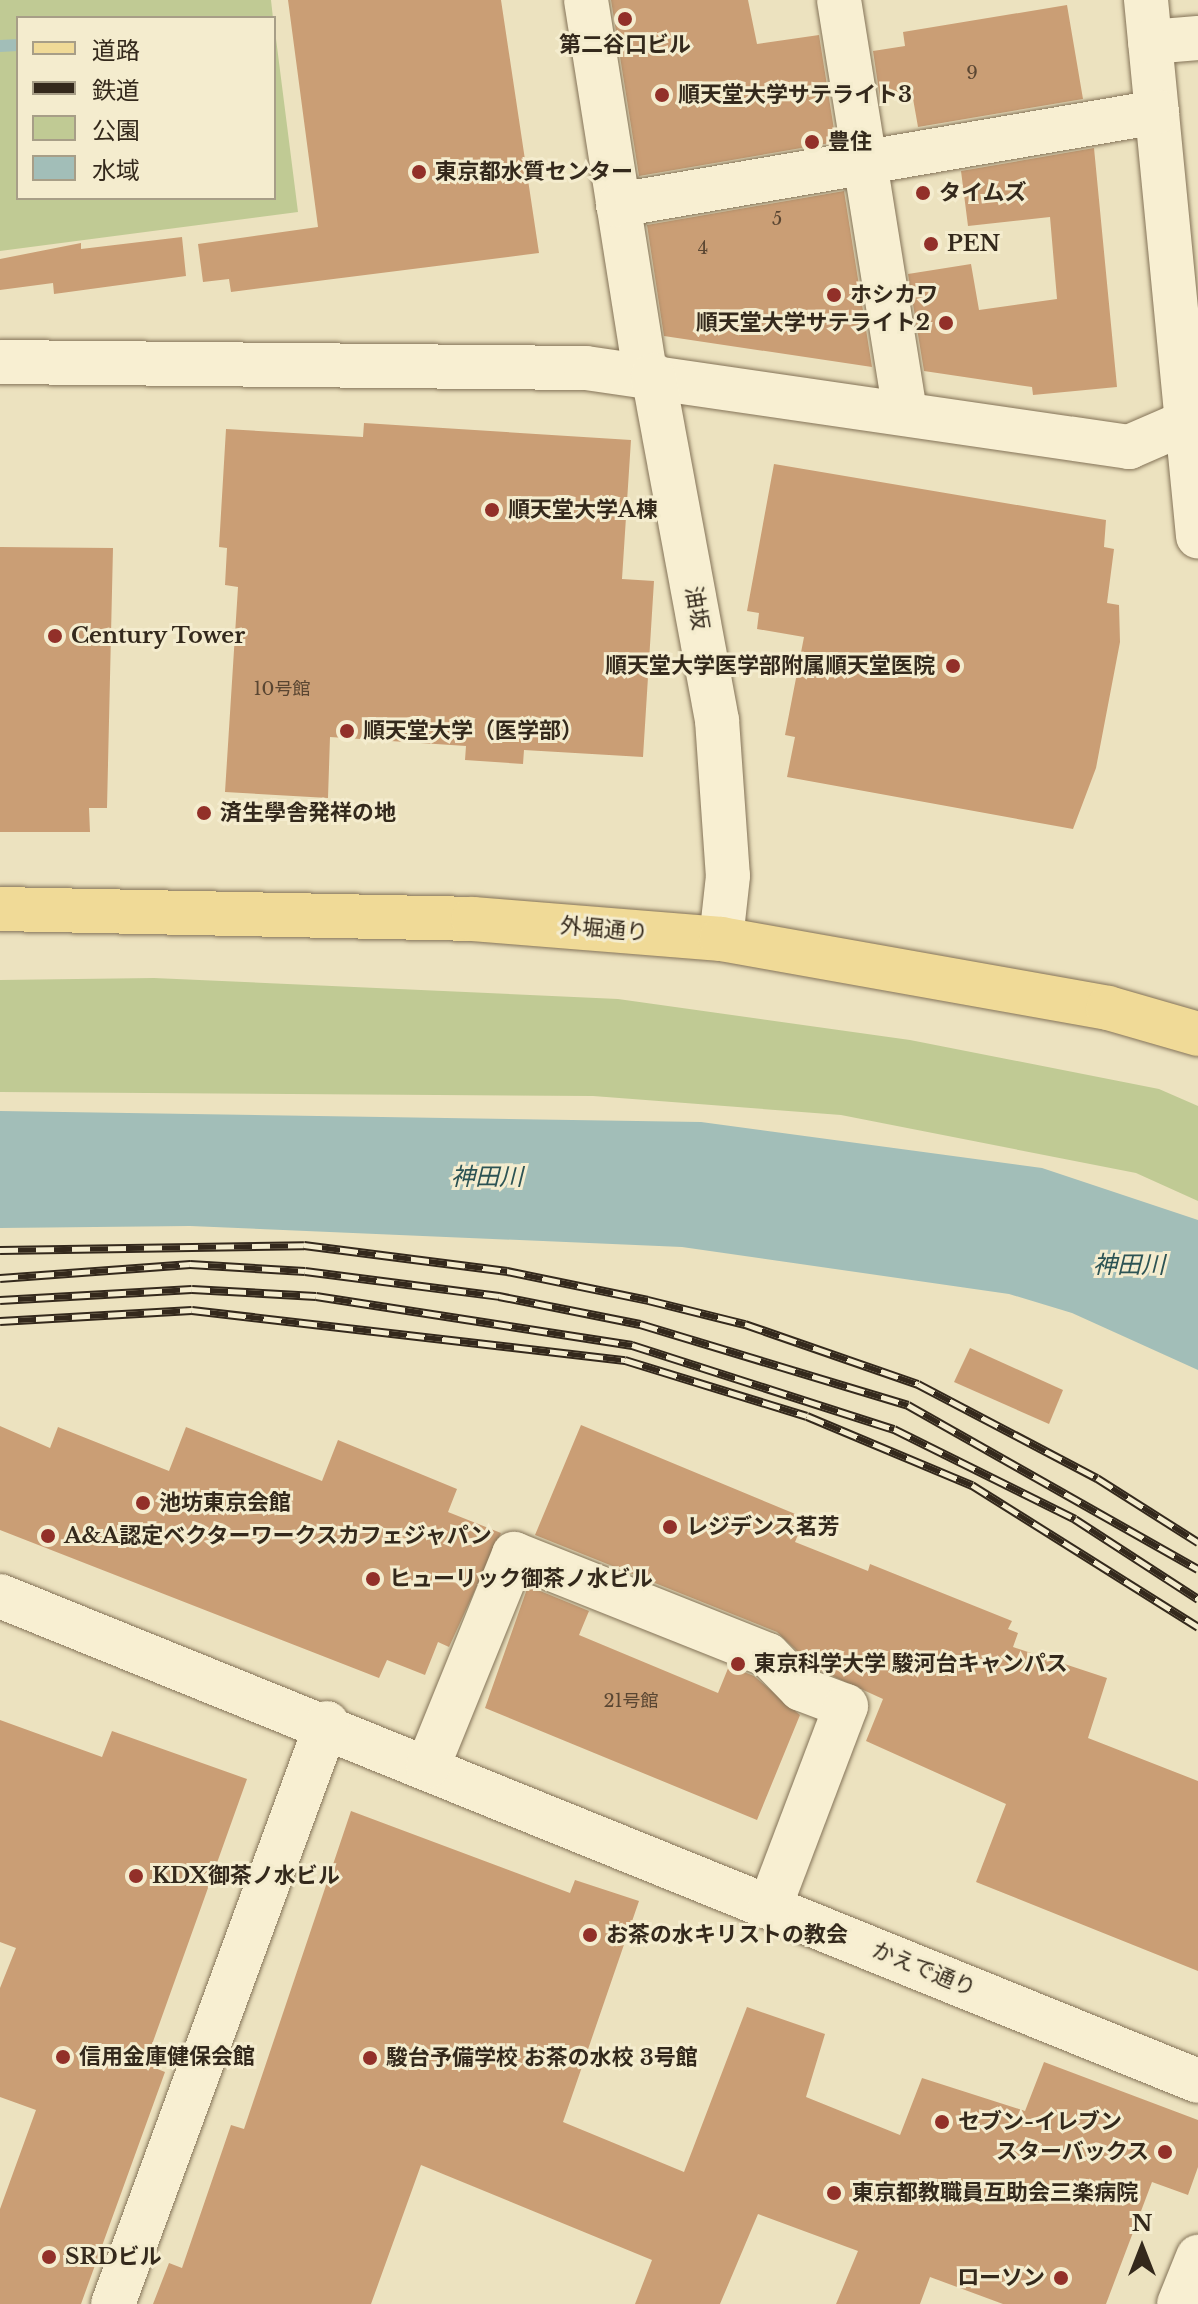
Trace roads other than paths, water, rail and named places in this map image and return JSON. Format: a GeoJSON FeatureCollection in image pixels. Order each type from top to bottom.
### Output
{"type":"FeatureCollection","features":[{"type":"Feature","properties":{"kind":"main road","name":"外堀通り"},"geometry":{"type":"LineString","coordinates":[[0,909],[425,917],[721,939],[1108,1008],[1198,1034]]}},
{"type":"Feature","properties":{"kind":"street","name":"油坂"},"geometry":{"type":"LineString","coordinates":[[586,0],[618,205],[717,720],[728,876],[721,939]]}},
{"type":"Feature","properties":{"kind":"street"},"geometry":{"type":"LineString","coordinates":[[839,0],[905,412]]}},
{"type":"Feature","properties":{"kind":"street"},"geometry":{"type":"LineString","coordinates":[[1198,38],[1148,21],[1192,419],[1198,536]]}},
{"type":"Feature","properties":{"kind":"street"},"geometry":{"type":"LineString","coordinates":[[618,205],[1157,112]]}},
{"type":"Feature","properties":{"kind":"street"},"geometry":{"type":"LineString","coordinates":[[0,362],[649,374],[1129,447],[1192,419]]}},
{"type":"Feature","properties":{"kind":"street"},"geometry":{"type":"LineString","coordinates":[[428,1766],[514,1554],[768,1655],[801,1689],[846,1706],[770,1906]]}},
{"type":"Feature","properties":{"kind":"street","name":"かえで通り"},"geometry":{"type":"LineString","coordinates":[[0,1596],[327,1723],[1198,2081]]}},
{"type":"Feature","properties":{"kind":"street"},"geometry":{"type":"LineString","coordinates":[[113,2304],[327,1723]]}},
{"type":"Feature","properties":{"kind":"street"},"geometry":{"type":"LineString","coordinates":[[1179,2304],[1198,2257]]}},
{"type":"Feature","properties":{"kind":"water","name":"神田川"},"geometry":{"type":"Polygon","coordinates":[[[0,1111],[701,1122],[1042,1168],[1198,1220],[1198,1370],[1072,1313],[1009,1294],[682,1247],[190,1226],[0,1228],[0,1111]]]}},
{"type":"Feature","properties":{"kind":"waterway"},"geometry":{"type":"LineString","coordinates":[[0,46],[16,45]]}},
{"type":"Feature","properties":{"kind":"railway"},"geometry":{"type":"LineString","coordinates":[[0,1250],[304,1245],[507,1271],[648,1300],[745,1324],[918,1384],[1097,1478],[1198,1542]]}},
{"type":"Feature","properties":{"kind":"railway"},"geometry":{"type":"LineString","coordinates":[[0,1278],[190,1264],[305,1271],[499,1296],[640,1324],[908,1405],[1198,1569]]}},
{"type":"Feature","properties":{"kind":"railway"},"geometry":{"type":"LineString","coordinates":[[0,1300],[192,1289],[316,1296],[632,1345],[894,1429],[1075,1519],[1198,1599]]}},
{"type":"Feature","properties":{"kind":"railway"},"geometry":{"type":"LineString","coordinates":[[0,1321],[192,1310],[625,1360],[807,1416],[972,1485],[1198,1627]]}},
{"type":"Feature","properties":{"kind":"place","name":"第二谷口ビル"},"geometry":{"type":"Point","coordinates":[625,19]}},
{"type":"Feature","properties":{"kind":"place","name":"順天堂大学サテライト3"},"geometry":{"type":"Point","coordinates":[662,95]}},
{"type":"Feature","properties":{"kind":"place","name":"豊住"},"geometry":{"type":"Point","coordinates":[812,142]}},
{"type":"Feature","properties":{"kind":"place","name":"東京都水質センター"},"geometry":{"type":"Point","coordinates":[419,172]}},
{"type":"Feature","properties":{"kind":"place","name":"タイムズ"},"geometry":{"type":"Point","coordinates":[923,193]}},
{"type":"Feature","properties":{"kind":"place","name":"PEN"},"geometry":{"type":"Point","coordinates":[931,244]}},
{"type":"Feature","properties":{"kind":"place","name":"ホシカワ"},"geometry":{"type":"Point","coordinates":[834,295]}},
{"type":"Feature","properties":{"kind":"place","name":"順天堂大学サテライト2"},"geometry":{"type":"Point","coordinates":[946,323]}},
{"type":"Feature","properties":{"kind":"place","name":"順天堂大学A棟"},"geometry":{"type":"Point","coordinates":[492,510]}},
{"type":"Feature","properties":{"kind":"place","name":"Century Tower"},"geometry":{"type":"Point","coordinates":[55,636]}},
{"type":"Feature","properties":{"kind":"place","name":"順天堂大学医学部附属順天堂医院"},"geometry":{"type":"Point","coordinates":[953,666]}},
{"type":"Feature","properties":{"kind":"place","name":"順天堂大学（医学部）"},"geometry":{"type":"Point","coordinates":[347,731]}},
{"type":"Feature","properties":{"kind":"place","name":"済生學舎発祥の地"},"geometry":{"type":"Point","coordinates":[204,813]}},
{"type":"Feature","properties":{"kind":"place","name":"池坊東京会館"},"geometry":{"type":"Point","coordinates":[143,1503]}},
{"type":"Feature","properties":{"kind":"place","name":"レジデンス茗芳"},"geometry":{"type":"Point","coordinates":[670,1527]}},
{"type":"Feature","properties":{"kind":"place","name":"A&A認定ベクターワークスカフェジャパン"},"geometry":{"type":"Point","coordinates":[48,1536]}},
{"type":"Feature","properties":{"kind":"place","name":"ヒューリック御茶ノ水ビル"},"geometry":{"type":"Point","coordinates":[373,1579]}},
{"type":"Feature","properties":{"kind":"place","name":"東京科学大学 駿河台キャンパス"},"geometry":{"type":"Point","coordinates":[738,1664]}},
{"type":"Feature","properties":{"kind":"place","name":"KDX御茶ノ水ビル"},"geometry":{"type":"Point","coordinates":[136,1876]}},
{"type":"Feature","properties":{"kind":"place","name":"お茶の水キリストの教会"},"geometry":{"type":"Point","coordinates":[590,1935]}},
{"type":"Feature","properties":{"kind":"place","name":"信用金庫健保会館"},"geometry":{"type":"Point","coordinates":[63,2057]}},
{"type":"Feature","properties":{"kind":"place","name":"駿台予備学校 お茶の水校 3号館"},"geometry":{"type":"Point","coordinates":[370,2058]}},
{"type":"Feature","properties":{"kind":"place","name":"セブン-イレブン"},"geometry":{"type":"Point","coordinates":[942,2122]}},
{"type":"Feature","properties":{"kind":"place","name":"スターバックス"},"geometry":{"type":"Point","coordinates":[1165,2152]}},
{"type":"Feature","properties":{"kind":"place","name":"東京都教職員互助会三楽病院"},"geometry":{"type":"Point","coordinates":[834,2193]}},
{"type":"Feature","properties":{"kind":"place","name":"SRDビル"},"geometry":{"type":"Point","coordinates":[49,2257]}},
{"type":"Feature","properties":{"kind":"place","name":"ローソン"},"geometry":{"type":"Point","coordinates":[1061,2278]}}]}
